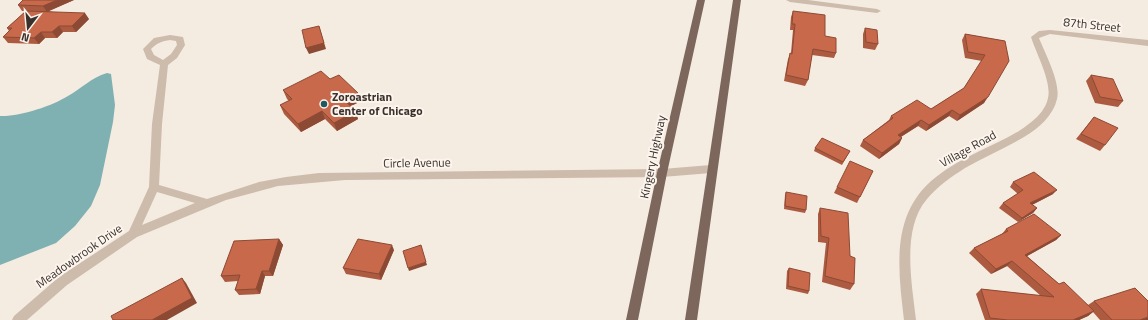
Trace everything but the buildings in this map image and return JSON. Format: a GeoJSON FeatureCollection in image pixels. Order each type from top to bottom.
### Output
{"type":"FeatureCollection","features":[{"type":"Feature","properties":{"kind":"main road","name":"Kingery Highway"},"geometry":{"type":"LineString","coordinates":[[632,320],[662,173],[701,0]]}},
{"type":"Feature","properties":{"kind":"main road"},"geometry":{"type":"LineString","coordinates":[[691,320],[711,169],[737,0]]}},
{"type":"Feature","properties":{"kind":"street"},"geometry":{"type":"LineString","coordinates":[[790,0],[877,11]]}},
{"type":"Feature","properties":{"kind":"street","name":"87th Street"},"geometry":{"type":"LineString","coordinates":[[1035,37],[1042,33],[1050,32],[1148,43]]}},
{"type":"Feature","properties":{"kind":"street","name":"Village Road"},"geometry":{"type":"LineString","coordinates":[[910,320],[904,263],[911,216],[918,202],[928,189],[951,170],[1028,130],[1050,108],[1053,90],[1035,37]]}},
{"type":"Feature","properties":{"kind":"street","name":"Meadowbrook Drive"},"geometry":{"type":"LineString","coordinates":[[18,320],[63,281],[133,234],[154,187],[157,124],[164,64]]}},
{"type":"Feature","properties":{"kind":"street","name":"Circle Avenue"},"geometry":{"type":"LineString","coordinates":[[133,234],[207,203],[267,184],[322,177],[662,173],[711,169]]}},
{"type":"Feature","properties":{"kind":"street"},"geometry":{"type":"LineString","coordinates":[[154,187],[207,203]]}},
{"type":"Feature","properties":{"kind":"water"},"geometry":{"type":"Polygon","coordinates":[[[107,73],[111,74],[115,105],[113,122],[100,185],[91,206],[75,226],[56,243],[0,265],[0,116],[26,113],[61,100],[91,80],[107,73]]]}},
{"type":"Feature","properties":{"kind":"place","name":"Zoroastrian Center of Chicago"},"geometry":{"type":"Point","coordinates":[324,104]}}]}
